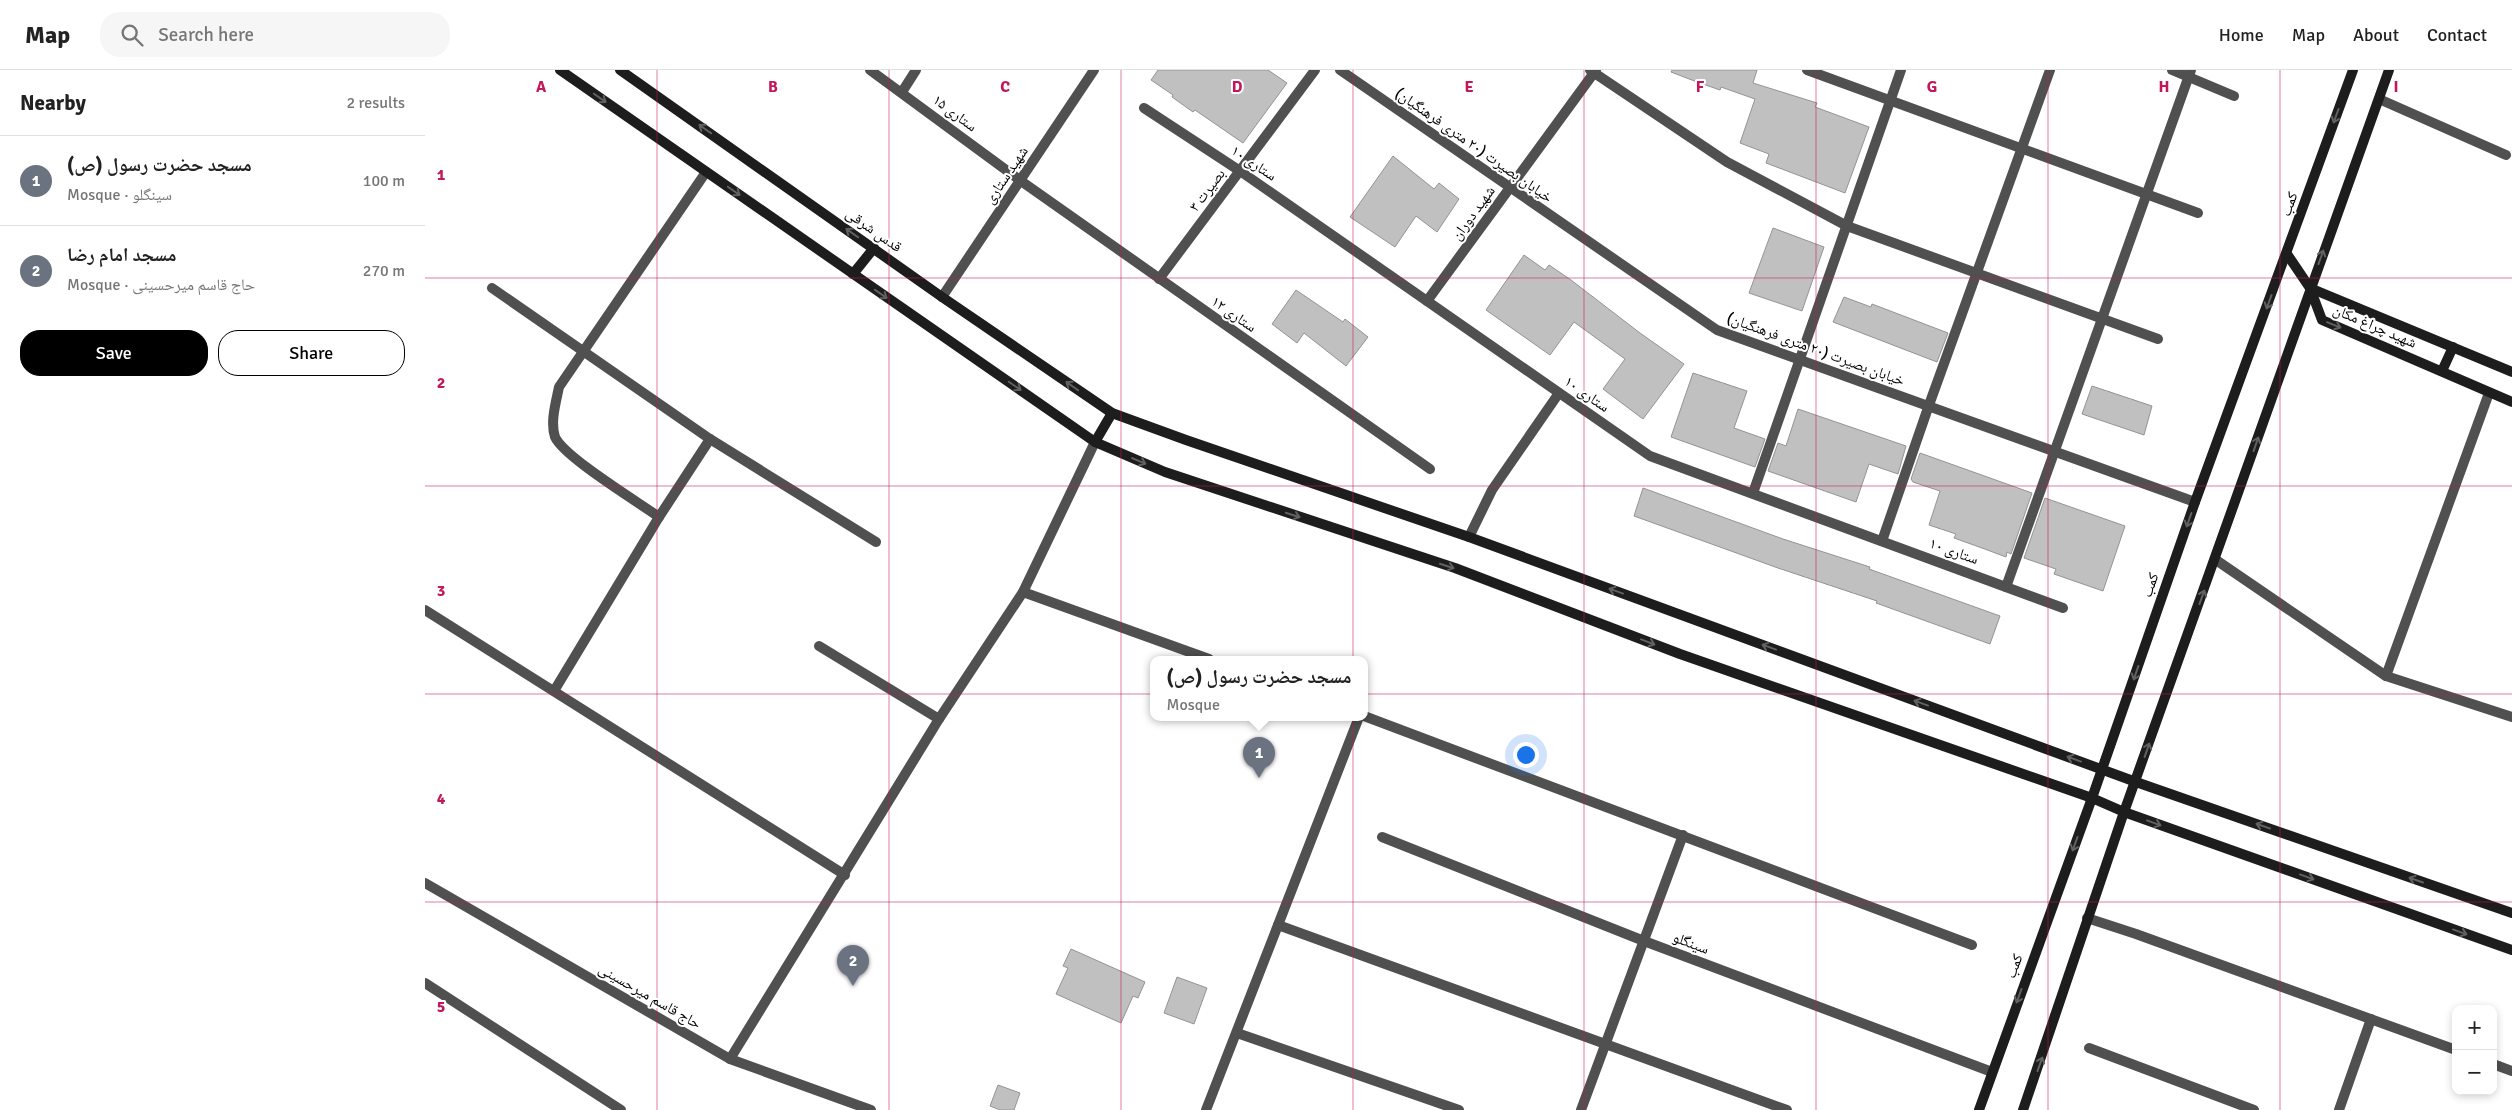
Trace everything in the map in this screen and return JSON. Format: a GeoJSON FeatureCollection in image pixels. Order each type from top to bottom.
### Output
{"type":"FeatureCollection","features":[{"type":"Feature","properties":{"kind":"street"},"geometry":{"type":"LineString","coordinates":[[561,70],[1095,442],[1165,472],[1455,568],[1680,654],[2092,798],[2124,812],[2512,950]]}},
{"type":"Feature","properties":{"kind":"street","name":"قدس شرقی"},"geometry":{"type":"LineString","coordinates":[[620,70],[942,297],[1112,413],[1469,537],[2136,782],[2512,914]]}},
{"type":"Feature","properties":{"kind":"street","name":"ستاری ۱۵"},"geometry":{"type":"LineString","coordinates":[[870,70],[1021,181]]}},
{"type":"Feature","properties":{"kind":"street"},"geometry":{"type":"LineString","coordinates":[[901,92],[916,70]]}},
{"type":"Feature","properties":{"kind":"street","name":"شهید ستاری"},"geometry":{"type":"LineString","coordinates":[[942,297],[1094,70]]}},
{"type":"Feature","properties":{"kind":"street","name":"بصیرت ۳"},"geometry":{"type":"LineString","coordinates":[[1159,279],[1315,70]]}},
{"type":"Feature","properties":{"kind":"street","name":"خیابان بصیرت (۲۰ متری فرهنگیان)"},"geometry":{"type":"LineString","coordinates":[[1340,70],[1717,330],[2055,450],[2195,502]]}},
{"type":"Feature","properties":{"kind":"street"},"geometry":{"type":"LineString","coordinates":[[1807,70],[2198,212]]}},
{"type":"Feature","properties":{"kind":"street"},"geometry":{"type":"LineString","coordinates":[[1753,493],[1901,70]]}},
{"type":"Feature","properties":{"kind":"street"},"geometry":{"type":"LineString","coordinates":[[1882,541],[2050,70]]}},
{"type":"Feature","properties":{"kind":"street"},"geometry":{"type":"LineString","coordinates":[[2172,70],[2190,73],[2234,96]]}},
{"type":"Feature","properties":{"kind":"street","name":"کمب"},"geometry":{"type":"LineString","coordinates":[[1979,1110],[2092,798],[2195,502],[2353,70]]}},
{"type":"Feature","properties":{"kind":"street"},"geometry":{"type":"LineString","coordinates":[[2023,1110],[2124,812],[2389,70]]}},
{"type":"Feature","properties":{"kind":"street"},"geometry":{"type":"LineString","coordinates":[[1594,71],[1727,162],[1847,226],[2158,339]]}},
{"type":"Feature","properties":{"kind":"street","name":"شهید دوران"},"geometry":{"type":"LineString","coordinates":[[1427,301],[1594,71]]}},
{"type":"Feature","properties":{"kind":"street"},"geometry":{"type":"LineString","coordinates":[[2006,587],[2190,73]]}},
{"type":"Feature","properties":{"kind":"street"},"geometry":{"type":"LineString","coordinates":[[2379,99],[2506,155]]}},
{"type":"Feature","properties":{"kind":"street","name":"ستاری ۱۰"},"geometry":{"type":"LineString","coordinates":[[1144,108],[1240,171],[1650,456],[2063,608]]}},
{"type":"Feature","properties":{"kind":"street"},"geometry":{"type":"LineString","coordinates":[[659,517],[568,452],[555,437],[554,411],[559,387],[706,172]]}},
{"type":"Feature","properties":{"kind":"street","name":"ستاری ۱۲"},"geometry":{"type":"LineString","coordinates":[[1021,181],[1430,469]]}},
{"type":"Feature","properties":{"kind":"street"},"geometry":{"type":"LineString","coordinates":[[853,274],[874,248]]}},
{"type":"Feature","properties":{"kind":"street"},"geometry":{"type":"LineString","coordinates":[[2287,254],[2310,288]]}},
{"type":"Feature","properties":{"kind":"street"},"geometry":{"type":"LineString","coordinates":[[492,288],[710,439],[876,542]]}},
{"type":"Feature","properties":{"kind":"street","name":"شهید چراغ مکان"},"geometry":{"type":"LineString","coordinates":[[2310,288],[2512,372]]}},
{"type":"Feature","properties":{"kind":"street","name":"شهید چراغ مکان"},"geometry":{"type":"LineString","coordinates":[[2310,288],[2322,320],[2512,402]]}},
{"type":"Feature","properties":{"kind":"street"},"geometry":{"type":"LineString","coordinates":[[2442,371],[2453,347]]}},
{"type":"Feature","properties":{"kind":"street"},"geometry":{"type":"LineString","coordinates":[[1469,537],[1492,490],[1559,393]]}},
{"type":"Feature","properties":{"kind":"street"},"geometry":{"type":"LineString","coordinates":[[2385,676],[2489,393]]}},
{"type":"Feature","properties":{"kind":"street"},"geometry":{"type":"LineString","coordinates":[[730,1059],[845,875],[939,719],[1023,592],[1095,442],[1112,413]]}},
{"type":"Feature","properties":{"kind":"street"},"geometry":{"type":"LineString","coordinates":[[554,691],[659,517],[710,439]]}},
{"type":"Feature","properties":{"kind":"street"},"geometry":{"type":"LineString","coordinates":[[2215,560],[2385,676],[2512,718]]}},
{"type":"Feature","properties":{"kind":"street"},"geometry":{"type":"LineString","coordinates":[[1023,592],[1201,656]]}},
{"type":"Feature","properties":{"kind":"street"},"geometry":{"type":"LineString","coordinates":[[425,610],[845,875]]}},
{"type":"Feature","properties":{"kind":"street"},"geometry":{"type":"LineString","coordinates":[[819,646],[939,719]]}},
{"type":"Feature","properties":{"kind":"street"},"geometry":{"type":"LineString","coordinates":[[1368,717],[1972,945]]}},
{"type":"Feature","properties":{"kind":"street"},"geometry":{"type":"LineString","coordinates":[[1206,1110],[1357,721]]}},
{"type":"Feature","properties":{"kind":"street"},"geometry":{"type":"LineString","coordinates":[[1581,1110],[1604,1043],[1683,835]]}},
{"type":"Feature","properties":{"kind":"street","name":"سینگلو"},"geometry":{"type":"LineString","coordinates":[[1382,837],[1644,941],[1992,1072]]}},
{"type":"Feature","properties":{"kind":"street","name":"حاج قاسم میرحسینی"},"geometry":{"type":"LineString","coordinates":[[427,888],[730,1059],[871,1110]]}},
{"type":"Feature","properties":{"kind":"street"},"geometry":{"type":"LineString","coordinates":[[2087,918],[2452,1049]]}},
{"type":"Feature","properties":{"kind":"street"},"geometry":{"type":"LineString","coordinates":[[1278,925],[1787,1110]]}},
{"type":"Feature","properties":{"kind":"street"},"geometry":{"type":"LineString","coordinates":[[425,984],[621,1110]]}},
{"type":"Feature","properties":{"kind":"street"},"geometry":{"type":"LineString","coordinates":[[2339,1110],[2371,1019]]}},
{"type":"Feature","properties":{"kind":"street"},"geometry":{"type":"LineString","coordinates":[[1237,1033],[1459,1110]]}},
{"type":"Feature","properties":{"kind":"street"},"geometry":{"type":"LineString","coordinates":[[2089,1048],[2254,1110]]}},
{"type":"Feature","properties":{"kind":"street"},"geometry":{"type":"LineString","coordinates":[[2497,1065],[2512,1071]]}},
{"type":"Feature","properties":{"kind":"building"},"geometry":{"type":"Polygon","coordinates":[[[1158,70],[1268,70],[1287,83],[1243,143],[1195,110],[1193,112],[1151,80],[1158,70]]]}},
{"type":"Feature","properties":{"kind":"building"},"geometry":{"type":"Polygon","coordinates":[[[1672,70],[1757,70],[1753,83],[1817,103],[1815,107],[1869,127],[1845,193],[1766,163],[1769,154],[1740,143],[1755,99],[1721,87],[1720,90],[1697,82],[1671,72],[1672,70]]]}},
{"type":"Feature","properties":{"kind":"building"},"geometry":{"type":"Polygon","coordinates":[[[1393,156],[1434,189],[1439,183],[1459,199],[1437,232],[1416,216],[1395,247],[1350,217],[1393,156]]]}},
{"type":"Feature","properties":{"kind":"building"},"geometry":{"type":"Polygon","coordinates":[[[1773,228],[1824,247],[1802,311],[1749,293],[1773,228]]]}},
{"type":"Feature","properties":{"kind":"building"},"geometry":{"type":"Polygon","coordinates":[[[1524,255],[1545,270],[1549,265],[1684,364],[1643,419],[1603,389],[1625,359],[1574,322],[1550,355],[1486,310],[1524,255]]]}},
{"type":"Feature","properties":{"kind":"building"},"geometry":{"type":"Polygon","coordinates":[[[1296,290],[1343,322],[1345,319],[1368,337],[1346,366],[1304,333],[1297,343],[1272,324],[1296,290]]]}},
{"type":"Feature","properties":{"kind":"building"},"geometry":{"type":"Polygon","coordinates":[[[1844,297],[1871,307],[1872,304],[1948,333],[1937,362],[1833,322],[1844,297]]]}},
{"type":"Feature","properties":{"kind":"building"},"geometry":{"type":"Polygon","coordinates":[[[1693,373],[1747,391],[1734,428],[1765,439],[1755,467],[1671,437],[1693,373]]]}},
{"type":"Feature","properties":{"kind":"building"},"geometry":{"type":"Polygon","coordinates":[[[2092,386],[2152,406],[2144,435],[2082,414],[2092,386]]]}},
{"type":"Feature","properties":{"kind":"building"},"geometry":{"type":"Polygon","coordinates":[[[1798,409],[1906,446],[1898,474],[1869,464],[1856,502],[1768,471],[1778,443],[1786,446],[1798,409]]]}},
{"type":"Feature","properties":{"kind":"building"},"geometry":{"type":"Polygon","coordinates":[[[1920,453],[2032,493],[2011,554],[2007,552],[2006,557],[1954,538],[1956,534],[1929,525],[1940,491],[1913,482],[1911,479],[1920,453]]]}},
{"type":"Feature","properties":{"kind":"building"},"geometry":{"type":"Polygon","coordinates":[[[1643,488],[1783,539],[1870,567],[1869,569],[2000,616],[1990,644],[1876,603],[1877,601],[1778,568],[1634,516],[1643,488]]]}},
{"type":"Feature","properties":{"kind":"building"},"geometry":{"type":"Polygon","coordinates":[[[2045,498],[2125,526],[2103,591],[2054,574],[2056,569],[2024,558],[2045,498]]]}},
{"type":"Feature","properties":{"kind":"building"},"geometry":{"type":"Polygon","coordinates":[[[1071,949],[1145,982],[1138,998],[1133,996],[1121,1023],[1056,994],[1068,968],[1063,966],[1071,949]]]}},
{"type":"Feature","properties":{"kind":"building"},"geometry":{"type":"Polygon","coordinates":[[[1177,977],[1207,988],[1194,1024],[1164,1013],[1177,977]]]}},
{"type":"Feature","properties":{"kind":"building"},"geometry":{"type":"Polygon","coordinates":[[[998,1085],[1020,1093],[1014,1110],[1000,1110],[990,1106],[998,1085]]]}},
{"type":"Feature","properties":{"kind":"place","name":"مسجد حضرت رسول (ص)"},"geometry":{"type":"Point","coordinates":[1259,778]}},
{"type":"Feature","properties":{"kind":"place","name":"مسجد امام رضا"},"geometry":{"type":"Point","coordinates":[853,986]}}]}
